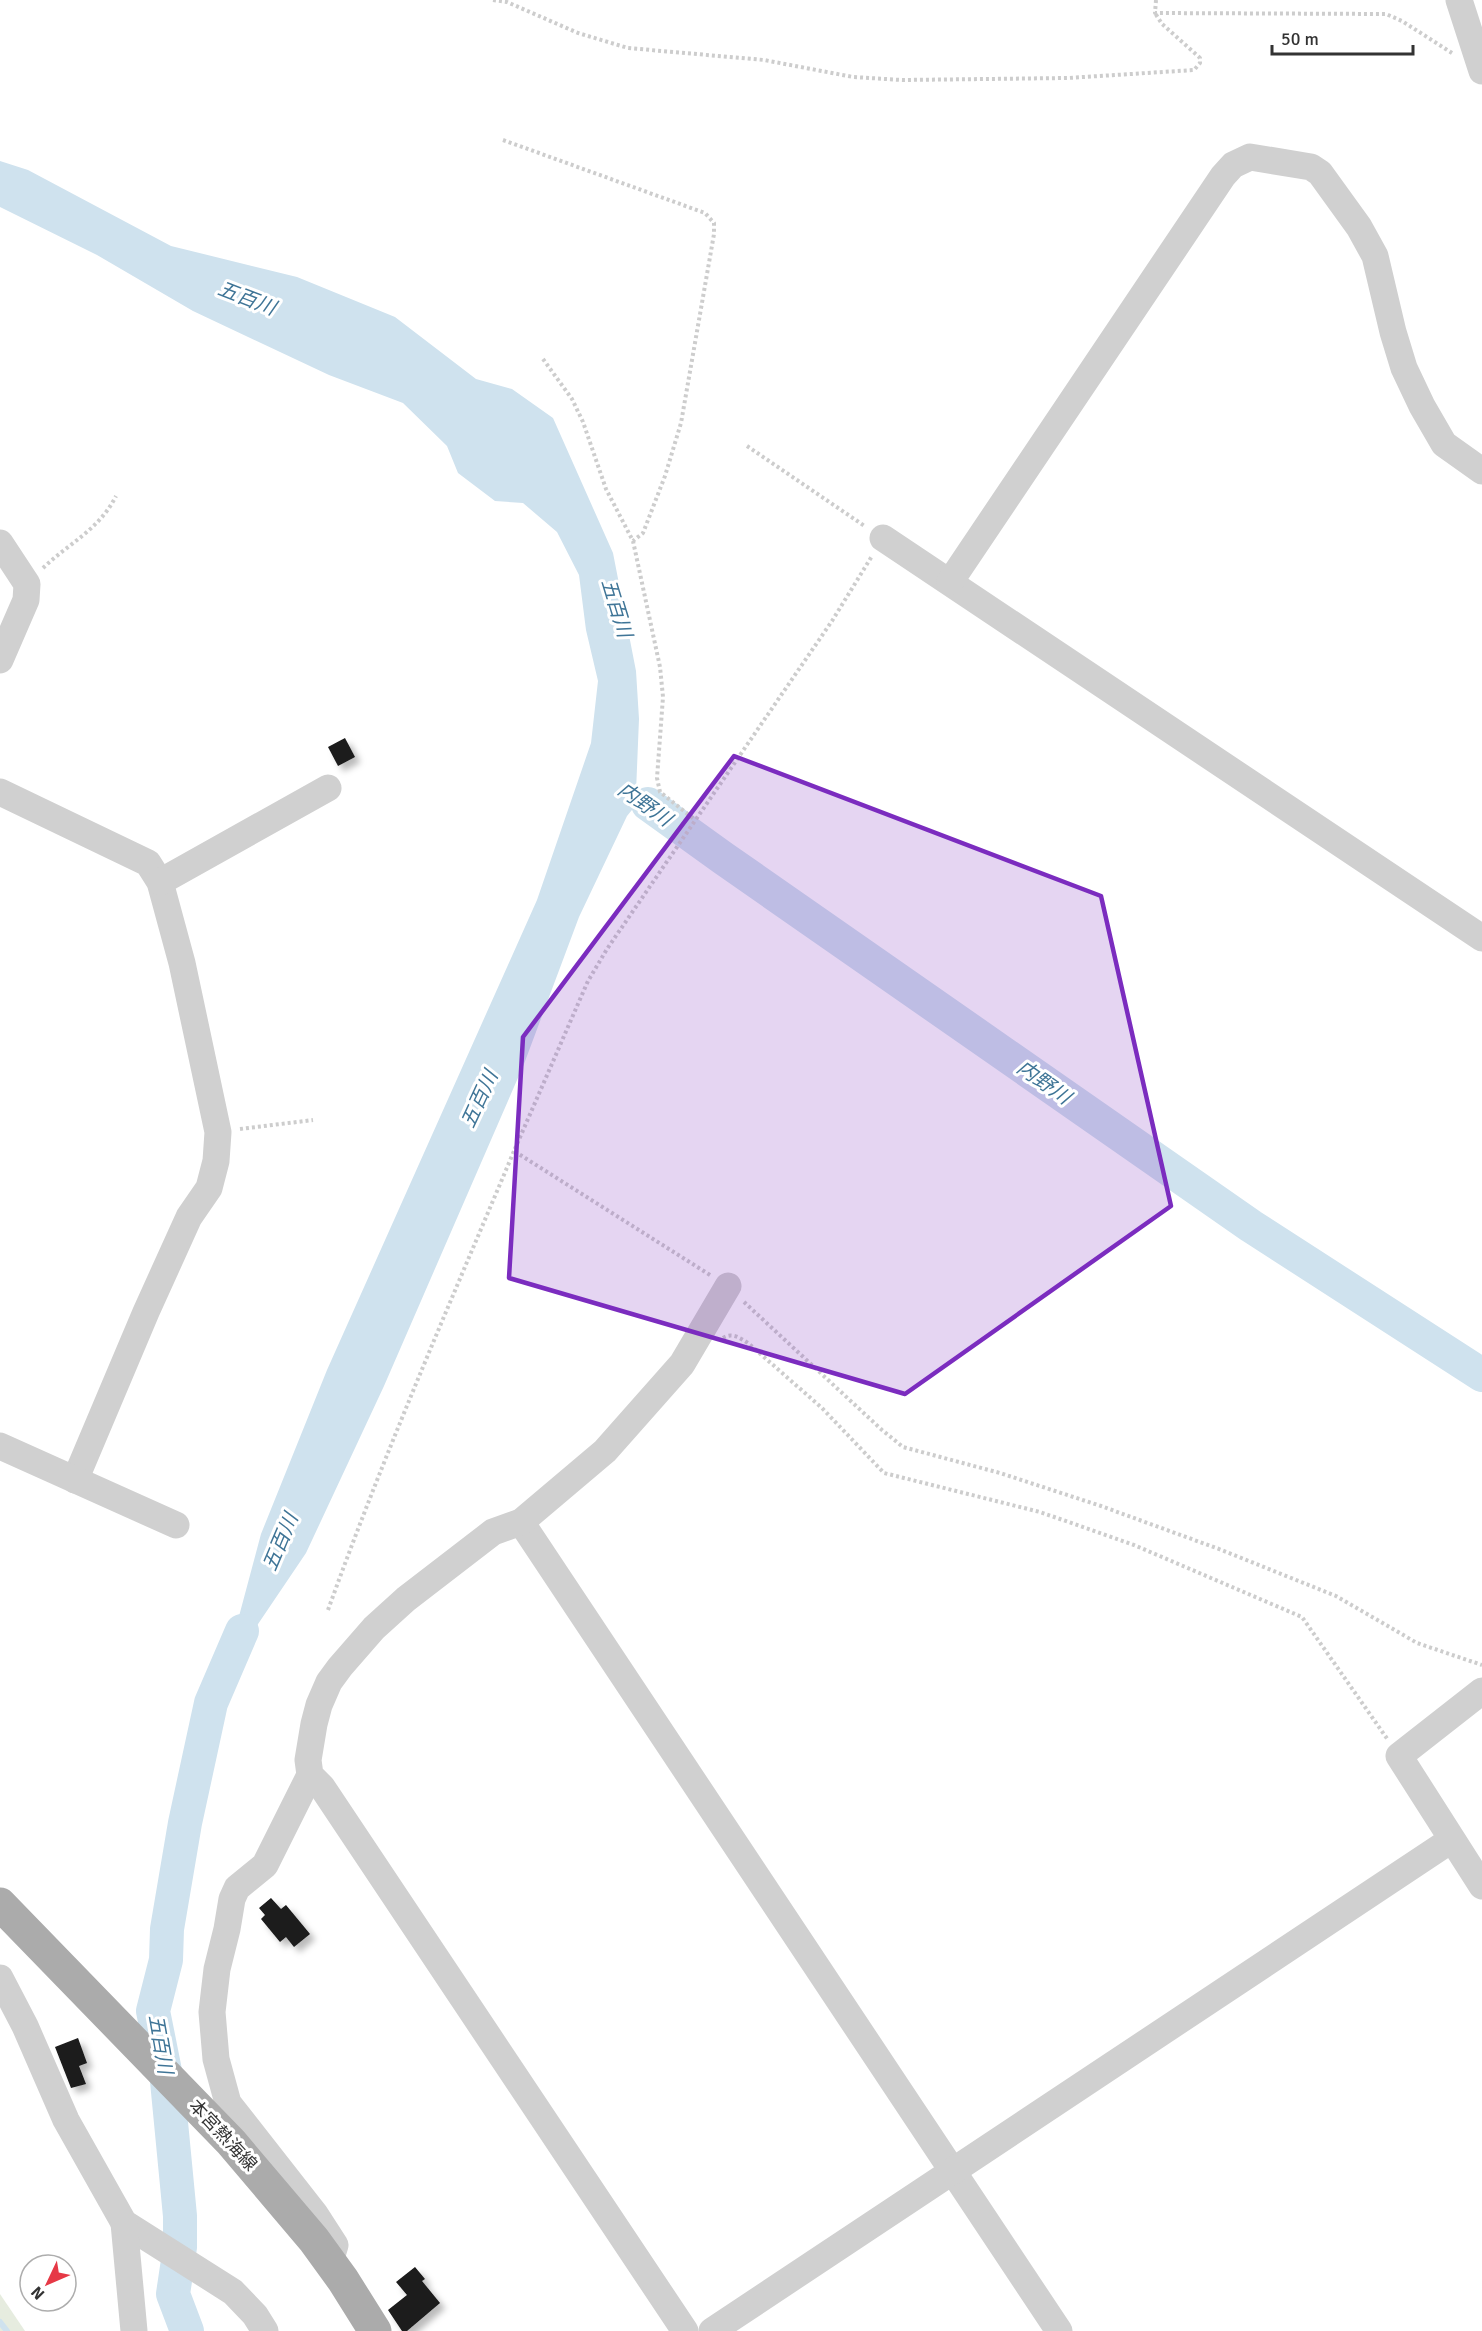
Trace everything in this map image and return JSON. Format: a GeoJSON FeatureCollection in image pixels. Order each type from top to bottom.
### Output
{"type":"FeatureCollection","features":[{"type":"Feature","properties":{"kind":"main road","name":"本宮熱海線"},"geometry":{"type":"LineString","coordinates":[[0,1904],[231,2142],[306,2230],[375,2331]]}},
{"type":"Feature","properties":{"kind":"street"},"geometry":{"type":"LineString","coordinates":[[1459,0],[1480,64]]}},
{"type":"Feature","properties":{"kind":"street"},"geometry":{"type":"LineString","coordinates":[[951,582],[1032,457],[1131,315],[1223,176],[1233,165],[1250,157],[1311,167],[1320,173],[1335,192],[1367,239],[1375,256],[1404,368],[1422,406],[1444,444],[1482,471]]}},
{"type":"Feature","properties":{"kind":"street"},"geometry":{"type":"LineString","coordinates":[[883,538],[1482,938]]}},
{"type":"Feature","properties":{"kind":"street"},"geometry":{"type":"LineString","coordinates":[[0,543],[27,584],[26,600],[0,660]]}},
{"type":"Feature","properties":{"kind":"street"},"geometry":{"type":"LineString","coordinates":[[160,882],[328,788]]}},
{"type":"Feature","properties":{"kind":"street"},"geometry":{"type":"LineString","coordinates":[[0,792],[148,863],[160,882],[182,963],[218,1132],[216,1161],[209,1188],[189,1217],[75,1480]]}},
{"type":"Feature","properties":{"kind":"street"},"geometry":{"type":"LineString","coordinates":[[330,2262],[335,2245],[315,2214],[228,2103],[216,2059],[212,2012],[217,1969],[232,1899],[237,1888],[265,1865],[310,1775],[308,1760],[314,1724],[326,1690],[340,1667],[374,1628],[406,1599],[493,1532],[521,1522],[605,1451],[682,1364],[728,1286]]}},
{"type":"Feature","properties":{"kind":"street"},"geometry":{"type":"LineString","coordinates":[[0,1446],[176,1525]]}},
{"type":"Feature","properties":{"kind":"street"},"geometry":{"type":"LineString","coordinates":[[521,1522],[1059,2331]]}},
{"type":"Feature","properties":{"kind":"street"},"geometry":{"type":"LineString","coordinates":[[1482,1691],[1399,1756],[1482,1886]]}},
{"type":"Feature","properties":{"kind":"street"},"geometry":{"type":"LineString","coordinates":[[310,1775],[322,1787],[685,2331]]}},
{"type":"Feature","properties":{"kind":"street"},"geometry":{"type":"LineString","coordinates":[[712,2331],[1451,1840]]}},
{"type":"Feature","properties":{"kind":"street"},"geometry":{"type":"LineString","coordinates":[[0,1978],[25,2026],[66,2120],[131,2227],[233,2292],[255,2314],[265,2331]]}},
{"type":"Feature","properties":{"kind":"street"},"geometry":{"type":"LineString","coordinates":[[131,2227],[134,2331]]}},
{"type":"Feature","properties":{"kind":"path"},"geometry":{"type":"LineString","coordinates":[[493,0],[507,2],[578,33],[628,48],[723,55],[764,60],[853,77],[902,80],[1068,78],[1194,70],[1200,63],[1200,58],[1162,24],[1155,13],[1156,0]]}},
{"type":"Feature","properties":{"kind":"path"},"geometry":{"type":"LineString","coordinates":[[1155,13],[1386,14],[1402,21],[1460,58],[1480,64]]}},
{"type":"Feature","properties":{"kind":"path"},"geometry":{"type":"LineString","coordinates":[[503,140],[705,213],[714,223],[691,376],[681,423],[665,476],[643,533],[633,541]]}},
{"type":"Feature","properties":{"kind":"path"},"geometry":{"type":"LineString","coordinates":[[543,359],[572,399],[583,422],[606,489],[633,541],[660,667],[663,697],[657,778],[660,792],[694,819]]}},
{"type":"Feature","properties":{"kind":"path"},"geometry":{"type":"LineString","coordinates":[[328,1610],[351,1545],[427,1358],[588,981],[694,819],[832,621],[883,538],[747,446]]}},
{"type":"Feature","properties":{"kind":"path"},"geometry":{"type":"LineString","coordinates":[[27,584],[107,513],[116,496]]}},
{"type":"Feature","properties":{"kind":"path"},"geometry":{"type":"LineString","coordinates":[[218,1132],[314,1120]]}},
{"type":"Feature","properties":{"kind":"path"},"geometry":{"type":"LineString","coordinates":[[514,1151],[728,1286],[903,1447],[1000,1473],[1079,1498],[1219,1549],[1336,1596],[1417,1643],[1482,1665]]}},
{"type":"Feature","properties":{"kind":"path"},"geometry":{"type":"LineString","coordinates":[[721,1340],[728,1335],[738,1337],[748,1343],[822,1408],[884,1473],[1061,1520],[1134,1545],[1302,1617],[1399,1756]]}},
{"type":"Feature","properties":{"kind":"highlighted area"},"geometry":{"type":"Polygon","coordinates":[[[734,756],[1101,896],[1171,1206],[905,1394],[509,1278],[523,1037],[734,756]]]}},
{"type":"Feature","properties":{"kind":"shaded area"},"geometry":{"type":"Polygon","coordinates":[[[0,2294],[25,2331],[0,2331],[0,2294]]]}},
{"type":"Feature","properties":{"kind":"water"},"geometry":{"type":"Polygon","coordinates":[[[0,161],[28,170],[171,246],[297,277],[395,317],[476,379],[512,389],[553,418],[613,553],[636,671],[639,719],[636,792],[686,828],[683,833],[636,805],[627,816],[579,917],[524,1064],[384,1386],[306,1553],[223,1676],[261,1534],[327,1370],[537,900],[591,743],[598,681],[586,630],[579,575],[557,532],[523,503],[495,501],[458,473],[447,446],[403,403],[329,375],[193,311],[97,255],[0,207],[0,161]]]}},
{"type":"Feature","properties":{"kind":"building"},"geometry":{"type":"Polygon","coordinates":[[[345,738],[355,757],[338,766],[328,747],[345,738]]]}},
{"type":"Feature","properties":{"kind":"building"},"geometry":{"type":"Polygon","coordinates":[[[271,1898],[281,1909],[286,1905],[310,1934],[294,1947],[286,1937],[280,1942],[261,1919],[265,1915],[259,1908],[271,1898]]]}},
{"type":"Feature","properties":{"kind":"building"},"geometry":{"type":"Polygon","coordinates":[[[78,2038],[87,2063],[79,2066],[86,2084],[71,2088],[55,2047],[78,2038]]]}},
{"type":"Feature","properties":{"kind":"building"},"geometry":{"type":"Polygon","coordinates":[[[415,2267],[425,2279],[422,2281],[440,2303],[407,2331],[402,2331],[388,2310],[407,2295],[396,2282],[415,2267]]]}},
{"type":"Feature","properties":{"kind":"waterway","name":"内野川"},"geometry":{"type":"LineString","coordinates":[[648,804],[1251,1226],[1482,1375]]}},
{"type":"Feature","properties":{"kind":"waterway","name":"五百川"},"geometry":{"type":"LineString","coordinates":[[187,2331],[173,2294],[180,2247],[180,2216],[167,2081],[153,2011],[166,1960],[167,1929],[185,1823],[211,1703],[242,1631]]}},
{"type":"Feature","properties":{"kind":"waterway"},"geometry":{"type":"LineString","coordinates":[[0,2322],[7,2331]]}}]}
